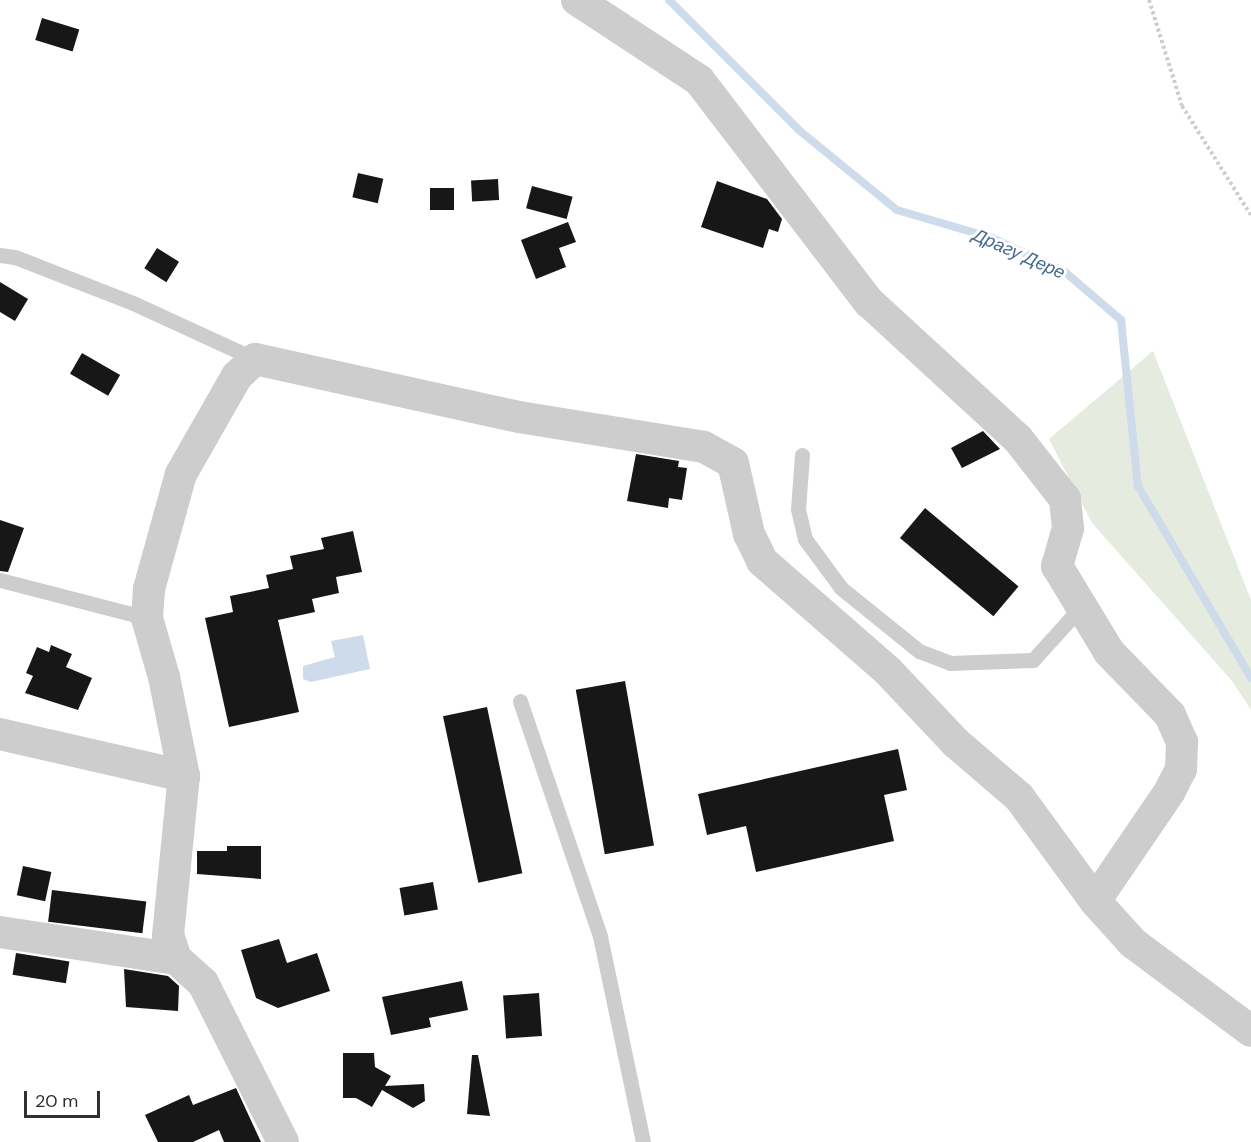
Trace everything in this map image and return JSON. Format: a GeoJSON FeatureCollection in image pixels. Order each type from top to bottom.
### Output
{"type":"FeatureCollection","features":[{"type":"Feature","properties":{"kind":"street"},"geometry":{"type":"LineString","coordinates":[[577,0],[699,80],[869,302],[1018,439],[1065,499],[1068,528],[1057,566],[1080,608],[1109,652],[1170,715],[1182,742],[1181,769],[1170,791],[1095,901]]}},
{"type":"Feature","properties":{"kind":"street"},"geometry":{"type":"LineString","coordinates":[[283,1142],[203,983],[176,958],[168,935],[184,776],[164,678],[147,618],[149,589],[181,474],[237,376],[255,359],[281,361],[519,417],[704,447],[733,463],[749,534],[762,561],[888,671],[956,743],[1019,797],[1095,901],[1132,943],[1251,1031]]}},
{"type":"Feature","properties":{"kind":"street"},"geometry":{"type":"LineString","coordinates":[[0,734],[184,776]]}},
{"type":"Feature","properties":{"kind":"street"},"geometry":{"type":"LineString","coordinates":[[0,932],[176,958]]}},
{"type":"Feature","properties":{"kind":"lane"},"geometry":{"type":"LineString","coordinates":[[0,255],[15,257],[133,303],[255,359]]}},
{"type":"Feature","properties":{"kind":"lane"},"geometry":{"type":"LineString","coordinates":[[802,455],[798,509],[805,539],[841,588],[919,651],[950,663],[1032,660],[1080,608]]}},
{"type":"Feature","properties":{"kind":"lane"},"geometry":{"type":"LineString","coordinates":[[0,580],[147,618]]}},
{"type":"Feature","properties":{"kind":"lane"},"geometry":{"type":"LineString","coordinates":[[520,701],[600,936],[643,1142]]}},
{"type":"Feature","properties":{"kind":"path"},"geometry":{"type":"LineString","coordinates":[[1149,0],[1182,106],[1251,215]]}},
{"type":"Feature","properties":{"kind":"shaded area"},"geometry":{"type":"Polygon","coordinates":[[[1153,351],[1251,600],[1251,710],[1232,681],[1092,523],[1049,439],[1153,351]]]}},
{"type":"Feature","properties":{"kind":"water"},"geometry":{"type":"Polygon","coordinates":[[[363,635],[370,669],[311,682],[303,679],[303,666],[335,657],[331,641],[363,635]]]}},
{"type":"Feature","properties":{"kind":"building"},"geometry":{"type":"Polygon","coordinates":[[[42,18],[79,29],[73,51],[35,40],[42,18]]]}},
{"type":"Feature","properties":{"kind":"building"},"geometry":{"type":"Polygon","coordinates":[[[358,173],[383,179],[378,203],[352,197],[358,173]]]}},
{"type":"Feature","properties":{"kind":"building"},"geometry":{"type":"Polygon","coordinates":[[[498,179],[499,200],[472,201],[471,180],[498,179]]]}},
{"type":"Feature","properties":{"kind":"building"},"geometry":{"type":"Polygon","coordinates":[[[717,181],[767,199],[782,219],[778,232],[769,229],[763,248],[701,227],[717,181]]]}},
{"type":"Feature","properties":{"kind":"building"},"geometry":{"type":"Polygon","coordinates":[[[532,186],[573,197],[567,219],[526,208],[532,186]]]}},
{"type":"Feature","properties":{"kind":"building"},"geometry":{"type":"Polygon","coordinates":[[[430,188],[454,188],[454,210],[430,210],[430,188]]]}},
{"type":"Feature","properties":{"kind":"building"},"geometry":{"type":"Polygon","coordinates":[[[568,222],[576,242],[559,248],[566,267],[536,279],[521,240],[568,222]]]}},
{"type":"Feature","properties":{"kind":"building"},"geometry":{"type":"Polygon","coordinates":[[[157,248],[179,262],[166,282],[144,268],[157,248]]]}},
{"type":"Feature","properties":{"kind":"building"},"geometry":{"type":"Polygon","coordinates":[[[0,282],[28,299],[15,321],[0,312],[0,282]]]}},
{"type":"Feature","properties":{"kind":"building"},"geometry":{"type":"Polygon","coordinates":[[[82,353],[120,375],[108,396],[70,374],[82,353]]]}},
{"type":"Feature","properties":{"kind":"building"},"geometry":{"type":"Polygon","coordinates":[[[983,431],[1000,449],[962,468],[951,448],[983,431]]]}},
{"type":"Feature","properties":{"kind":"building"},"geometry":{"type":"Polygon","coordinates":[[[636,454],[679,461],[678,467],[687,468],[682,500],[669,498],[668,508],[627,501],[636,454]]]}},
{"type":"Feature","properties":{"kind":"building"},"geometry":{"type":"Polygon","coordinates":[[[925,508],[1018,586],[993,616],[900,538],[925,508]]]}},
{"type":"Feature","properties":{"kind":"building"},"geometry":{"type":"Polygon","coordinates":[[[0,520],[24,528],[8,572],[0,571],[0,520]]]}},
{"type":"Feature","properties":{"kind":"building"},"geometry":{"type":"Polygon","coordinates":[[[353,531],[362,572],[336,577],[339,593],[312,599],[315,612],[278,620],[299,712],[229,727],[205,618],[233,612],[230,596],[269,588],[266,575],[293,569],[290,556],[324,549],[321,538],[353,531]]]}},
{"type":"Feature","properties":{"kind":"building"},"geometry":{"type":"Polygon","coordinates":[[[51,645],[72,654],[66,667],[92,678],[78,710],[25,693],[33,676],[26,673],[37,647],[49,652],[51,645]]]}},
{"type":"Feature","properties":{"kind":"building"},"geometry":{"type":"Polygon","coordinates":[[[625,681],[654,845],[605,854],[576,690],[625,681]]]}},
{"type":"Feature","properties":{"kind":"building"},"geometry":{"type":"Polygon","coordinates":[[[487,707],[522,873],[478,883],[443,716],[487,707]]]}},
{"type":"Feature","properties":{"kind":"building"},"geometry":{"type":"Polygon","coordinates":[[[898,749],[907,790],[884,795],[894,841],[756,872],[746,826],[707,835],[698,794],[898,749]]]}},
{"type":"Feature","properties":{"kind":"building"},"geometry":{"type":"Polygon","coordinates":[[[227,846],[261,846],[261,879],[197,874],[197,851],[227,851],[227,846]]]}},
{"type":"Feature","properties":{"kind":"building"},"geometry":{"type":"Polygon","coordinates":[[[23,866],[51,872],[45,901],[17,895],[23,866]]]}},
{"type":"Feature","properties":{"kind":"building"},"geometry":{"type":"Polygon","coordinates":[[[433,882],[438,910],[404,915],[400,888],[433,882]]]}},
{"type":"Feature","properties":{"kind":"building"},"geometry":{"type":"Polygon","coordinates":[[[52,890],[146,902],[142,933],[48,922],[52,890]]]}},
{"type":"Feature","properties":{"kind":"building"},"geometry":{"type":"Polygon","coordinates":[[[279,939],[287,963],[317,953],[330,991],[278,1008],[256,998],[241,950],[279,939]]]}},
{"type":"Feature","properties":{"kind":"building"},"geometry":{"type":"Polygon","coordinates":[[[16,953],[69,961],[66,983],[13,975],[16,953]]]}},
{"type":"Feature","properties":{"kind":"building"},"geometry":{"type":"Polygon","coordinates":[[[124,969],[168,976],[179,986],[178,1011],[126,1007],[124,969]]]}},
{"type":"Feature","properties":{"kind":"building"},"geometry":{"type":"Polygon","coordinates":[[[462,981],[468,1010],[429,1018],[431,1027],[391,1035],[382,997],[462,981]]]}},
{"type":"Feature","properties":{"kind":"building"},"geometry":{"type":"Polygon","coordinates":[[[539,993],[542,1036],[506,1038],[503,996],[539,993]]]}},
{"type":"Feature","properties":{"kind":"building"},"geometry":{"type":"Polygon","coordinates":[[[343,1053],[374,1053],[375,1067],[391,1076],[385,1086],[424,1084],[425,1101],[413,1108],[382,1090],[372,1107],[356,1098],[343,1098],[343,1053]]]}},
{"type":"Feature","properties":{"kind":"building"},"geometry":{"type":"Polygon","coordinates":[[[472,1055],[478,1055],[490,1116],[467,1114],[472,1055]]]}},
{"type":"Feature","properties":{"kind":"building"},"geometry":{"type":"Polygon","coordinates":[[[236,1088],[261,1142],[224,1142],[219,1130],[193,1142],[158,1142],[145,1115],[189,1095],[193,1105],[236,1088]]]}},
{"type":"Feature","properties":{"kind":"waterway","name":"Драгу Дере"},"geometry":{"type":"LineString","coordinates":[[669,0],[800,131],[897,210],[992,238],[1065,272],[1121,320],[1138,486],[1251,678]]}}]}
